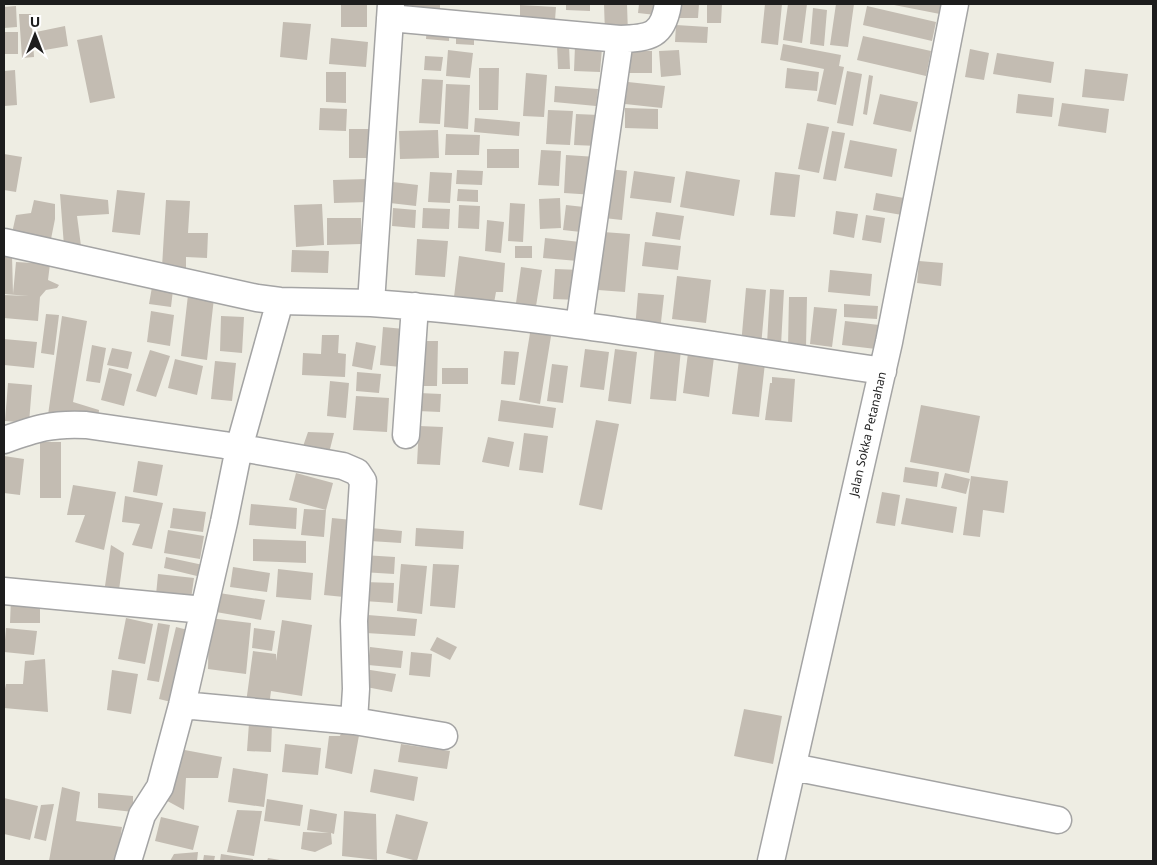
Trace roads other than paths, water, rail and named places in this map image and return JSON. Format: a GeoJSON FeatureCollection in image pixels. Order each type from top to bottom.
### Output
{"type":"FeatureCollection","features":[{"type":"Feature","properties":{"kind":"street"},"geometry":{"type":"LineString","coordinates":[[371,303],[390,11],[620,39],[649,36],[660,30],[666,17],[668,4]]}},
{"type":"Feature","properties":{"kind":"street","name":"Jalan Sokka Petanahan"},"geometry":{"type":"LineString","coordinates":[[771,861],[883,371],[955,4]]}},
{"type":"Feature","properties":{"kind":"street"},"geometry":{"type":"LineString","coordinates":[[579,325],[620,39]]}},
{"type":"Feature","properties":{"kind":"street"},"geometry":{"type":"LineString","coordinates":[[4,242],[280,301],[414,306],[579,325],[883,371]]}},
{"type":"Feature","properties":{"kind":"street"},"geometry":{"type":"LineString","coordinates":[[128,861],[142,815],[160,787],[182,705],[239,448],[280,301]]}},
{"type":"Feature","properties":{"kind":"street"},"geometry":{"type":"LineString","coordinates":[[406,436],[414,306]]}},
{"type":"Feature","properties":{"kind":"street"},"geometry":{"type":"LineString","coordinates":[[4,440],[42,427],[68,424],[145,432],[344,466],[358,472],[363,481],[354,621],[356,689],[354,721]]}},
{"type":"Feature","properties":{"kind":"street"},"geometry":{"type":"LineString","coordinates":[[4,591],[204,610]]}},
{"type":"Feature","properties":{"kind":"street"},"geometry":{"type":"LineString","coordinates":[[182,705],[354,721],[444,736]]}},
{"type":"Feature","properties":{"kind":"street"},"geometry":{"type":"LineString","coordinates":[[793,768],[1058,820]]}}]}
